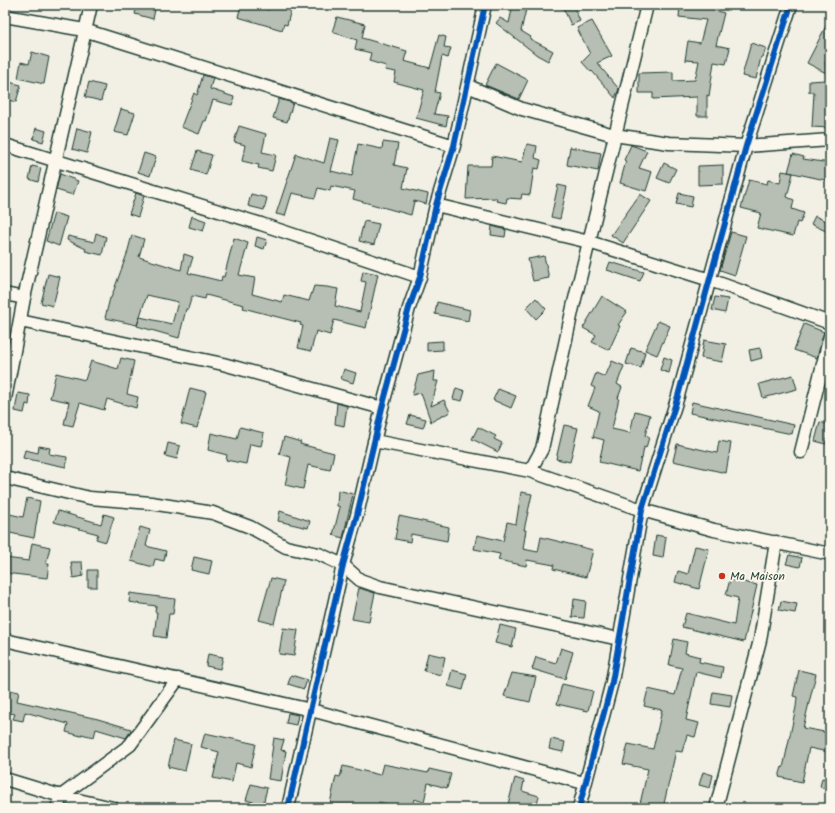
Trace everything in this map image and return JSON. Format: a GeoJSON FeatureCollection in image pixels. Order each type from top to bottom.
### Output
{"type":"FeatureCollection","features":[{"type":"Feature","properties":{"kind":"street"},"geometry":{"type":"LineString","coordinates":[[5,399],[24,298],[54,160],[91,5]]}},
{"type":"Feature","properties":{"kind":"street"},"geometry":{"type":"LineString","coordinates":[[288,808],[382,408],[409,308],[420,277],[436,205],[454,146],[485,5]]}},
{"type":"Feature","properties":{"kind":"street"},"geometry":{"type":"LineString","coordinates":[[530,472],[542,449],[572,307],[647,5]]}},
{"type":"Feature","properties":{"kind":"street"},"geometry":{"type":"LineString","coordinates":[[578,808],[612,682],[642,510],[678,396],[746,146],[791,5]]}},
{"type":"Feature","properties":{"kind":"street"},"geometry":{"type":"LineString","coordinates":[[5,16],[84,30],[454,146]]}},
{"type":"Feature","properties":{"kind":"street"},"geometry":{"type":"LineString","coordinates":[[468,86],[522,109],[614,135],[668,143],[746,146],[830,140]]}},
{"type":"Feature","properties":{"kind":"street"},"geometry":{"type":"LineString","coordinates":[[5,145],[261,224],[420,277]]}},
{"type":"Feature","properties":{"kind":"street"},"geometry":{"type":"LineString","coordinates":[[436,205],[589,242],[710,280],[830,324]]}},
{"type":"Feature","properties":{"kind":"street"},"geometry":{"type":"LineString","coordinates":[[5,294],[24,298]]}},
{"type":"Feature","properties":{"kind":"street"},"geometry":{"type":"LineString","coordinates":[[20,321],[223,364],[382,408]]}},
{"type":"Feature","properties":{"kind":"street"},"geometry":{"type":"LineString","coordinates":[[801,452],[830,336]]}},
{"type":"Feature","properties":{"kind":"street"},"geometry":{"type":"LineString","coordinates":[[374,441],[530,472],[642,510],[714,530],[830,554]]}},
{"type":"Feature","properties":{"kind":"street"},"geometry":{"type":"LineString","coordinates":[[5,478],[90,498],[152,503],[213,513],[250,527],[286,547],[319,554],[344,565],[360,580],[380,587],[619,639]]}},
{"type":"Feature","properties":{"kind":"street"},"geometry":{"type":"LineString","coordinates":[[716,808],[760,640],[776,542]]}},
{"type":"Feature","properties":{"kind":"street"},"geometry":{"type":"LineString","coordinates":[[5,640],[311,710],[584,783]]}},
{"type":"Feature","properties":{"kind":"street"},"geometry":{"type":"LineString","coordinates":[[59,802],[130,745],[178,680]]}},
{"type":"Feature","properties":{"kind":"street"},"geometry":{"type":"LineString","coordinates":[[5,778],[59,802],[113,808]]}},
{"type":"Feature","properties":{"kind":"building"},"geometry":{"type":"Polygon","coordinates":[[[137,5],[156,5],[153,19],[135,14],[137,5]]]}},
{"type":"Feature","properties":{"kind":"building"},"geometry":{"type":"Polygon","coordinates":[[[241,5],[250,5],[269,10],[271,5],[292,5],[287,25],[284,24],[282,30],[238,17],[241,5]]]}},
{"type":"Feature","properties":{"kind":"building"},"geometry":{"type":"Polygon","coordinates":[[[513,5],[527,5],[521,31],[531,37],[530,39],[553,51],[548,61],[537,55],[496,23],[500,18],[509,23],[513,5]]]}},
{"type":"Feature","properties":{"kind":"building"},"geometry":{"type":"Polygon","coordinates":[[[562,5],[573,5],[580,21],[571,25],[562,5]]]}},
{"type":"Feature","properties":{"kind":"building"},"geometry":{"type":"Polygon","coordinates":[[[680,5],[709,5],[708,8],[724,13],[716,45],[730,48],[726,64],[714,62],[709,96],[707,95],[707,116],[697,116],[697,97],[653,99],[653,93],[639,93],[639,73],[673,72],[673,81],[695,80],[699,61],[685,60],[688,41],[700,43],[706,20],[679,17],[680,5]]]}},
{"type":"Feature","properties":{"kind":"building"},"geometry":{"type":"Polygon","coordinates":[[[337,17],[365,24],[362,38],[407,51],[404,61],[430,68],[439,35],[446,37],[444,47],[451,48],[448,58],[442,56],[435,92],[440,93],[434,114],[448,116],[446,126],[416,118],[424,90],[394,82],[396,72],[385,70],[386,66],[369,61],[371,53],[355,49],[357,40],[332,32],[337,17]]]}},
{"type":"Feature","properties":{"kind":"building"},"geometry":{"type":"Polygon","coordinates":[[[830,18],[830,63],[825,62],[826,73],[807,63],[830,18]]]}},
{"type":"Feature","properties":{"kind":"building"},"geometry":{"type":"Polygon","coordinates":[[[592,21],[612,56],[597,63],[619,89],[615,98],[592,71],[591,72],[582,62],[590,54],[577,28],[592,21]]]}},
{"type":"Feature","properties":{"kind":"building"},"geometry":{"type":"Polygon","coordinates":[[[751,43],[766,48],[763,57],[761,57],[756,79],[742,76],[751,43]]]}},
{"type":"Feature","properties":{"kind":"building"},"geometry":{"type":"Polygon","coordinates":[[[32,52],[49,57],[44,84],[18,78],[21,62],[29,64],[32,52]]]}},
{"type":"Feature","properties":{"kind":"building"},"geometry":{"type":"Polygon","coordinates":[[[496,63],[528,80],[519,99],[485,85],[496,63]]]}},
{"type":"Feature","properties":{"kind":"building"},"geometry":{"type":"Polygon","coordinates":[[[203,75],[213,78],[210,89],[234,97],[232,105],[213,100],[206,121],[204,121],[199,134],[181,127],[194,93],[197,95],[203,75]]]}},
{"type":"Feature","properties":{"kind":"building"},"geometry":{"type":"Polygon","coordinates":[[[826,80],[827,101],[830,101],[830,128],[812,127],[814,92],[809,92],[809,81],[826,80]]]}},
{"type":"Feature","properties":{"kind":"building"},"geometry":{"type":"Polygon","coordinates":[[[5,81],[21,85],[16,102],[5,99],[5,81]]]}},
{"type":"Feature","properties":{"kind":"building"},"geometry":{"type":"Polygon","coordinates":[[[89,82],[105,86],[101,101],[85,97],[89,82]]]}},
{"type":"Feature","properties":{"kind":"building"},"geometry":{"type":"Polygon","coordinates":[[[279,99],[293,103],[287,122],[273,118],[279,99]]]}},
{"type":"Feature","properties":{"kind":"building"},"geometry":{"type":"Polygon","coordinates":[[[121,109],[135,113],[128,135],[114,132],[121,109]]]}},
{"type":"Feature","properties":{"kind":"building"},"geometry":{"type":"Polygon","coordinates":[[[239,126],[266,134],[262,152],[276,155],[272,171],[258,168],[259,165],[242,161],[245,145],[234,142],[239,126]]]}},
{"type":"Feature","properties":{"kind":"building"},"geometry":{"type":"Polygon","coordinates":[[[36,128],[46,131],[43,142],[33,139],[36,128]]]}},
{"type":"Feature","properties":{"kind":"building"},"geometry":{"type":"Polygon","coordinates":[[[77,128],[92,132],[87,153],[72,149],[77,128]]]}},
{"type":"Feature","properties":{"kind":"building"},"geometry":{"type":"Polygon","coordinates":[[[330,138],[339,140],[331,171],[352,176],[358,144],[382,149],[383,142],[398,144],[394,165],[407,168],[403,188],[428,194],[426,204],[414,201],[411,215],[353,199],[355,191],[331,186],[330,191],[318,188],[315,198],[292,193],[285,216],[276,214],[296,154],[324,163],[330,138]]]}},
{"type":"Feature","properties":{"kind":"building"},"geometry":{"type":"Polygon","coordinates":[[[527,144],[537,146],[535,158],[541,160],[539,169],[534,168],[530,195],[522,194],[521,199],[507,198],[506,203],[496,201],[497,198],[466,199],[468,166],[491,166],[492,156],[522,162],[527,144]]]}},
{"type":"Feature","properties":{"kind":"building"},"geometry":{"type":"Polygon","coordinates":[[[631,145],[647,151],[639,168],[652,172],[646,191],[620,183],[626,161],[624,160],[631,145]]]}},
{"type":"Feature","properties":{"kind":"building"},"geometry":{"type":"Polygon","coordinates":[[[570,147],[601,153],[598,171],[567,165],[570,147]]]}},
{"type":"Feature","properties":{"kind":"building"},"geometry":{"type":"Polygon","coordinates":[[[197,151],[212,155],[206,175],[191,170],[197,151]]]}},
{"type":"Feature","properties":{"kind":"building"},"geometry":{"type":"Polygon","coordinates":[[[144,153],[156,157],[150,176],[138,172],[144,153]]]}},
{"type":"Feature","properties":{"kind":"building"},"geometry":{"type":"Polygon","coordinates":[[[793,154],[804,157],[803,159],[830,163],[830,181],[788,172],[793,154]]]}},
{"type":"Feature","properties":{"kind":"building"},"geometry":{"type":"Polygon","coordinates":[[[664,163],[676,169],[669,183],[657,178],[664,163]]]}},
{"type":"Feature","properties":{"kind":"building"},"geometry":{"type":"Polygon","coordinates":[[[723,165],[723,184],[698,185],[698,166],[723,165]]]}},
{"type":"Feature","properties":{"kind":"building"},"geometry":{"type":"Polygon","coordinates":[[[32,166],[41,168],[38,182],[29,179],[32,166]]]}},
{"type":"Feature","properties":{"kind":"building"},"geometry":{"type":"Polygon","coordinates":[[[782,171],[793,173],[787,197],[794,200],[792,209],[804,213],[800,223],[797,222],[793,236],[757,228],[761,213],[741,208],[749,180],[767,184],[768,180],[780,183],[782,171]]]}},
{"type":"Feature","properties":{"kind":"building"},"geometry":{"type":"Polygon","coordinates":[[[60,174],[78,181],[73,195],[56,190],[60,174]]]}},
{"type":"Feature","properties":{"kind":"building"},"geometry":{"type":"Polygon","coordinates":[[[558,185],[567,187],[560,219],[551,217],[558,185]]]}},
{"type":"Feature","properties":{"kind":"building"},"geometry":{"type":"Polygon","coordinates":[[[136,193],[144,196],[138,217],[129,214],[136,193]]]}},
{"type":"Feature","properties":{"kind":"building"},"geometry":{"type":"Polygon","coordinates":[[[679,193],[693,196],[691,207],[676,204],[679,193]]]}},
{"type":"Feature","properties":{"kind":"building"},"geometry":{"type":"Polygon","coordinates":[[[251,194],[267,198],[264,210],[248,206],[251,194]]]}},
{"type":"Feature","properties":{"kind":"building"},"geometry":{"type":"Polygon","coordinates":[[[640,194],[651,201],[623,243],[611,235],[640,194]]]}},
{"type":"Feature","properties":{"kind":"building"},"geometry":{"type":"Polygon","coordinates":[[[54,213],[67,217],[59,246],[46,241],[54,213]]]}},
{"type":"Feature","properties":{"kind":"building"},"geometry":{"type":"Polygon","coordinates":[[[192,216],[206,221],[203,231],[189,227],[192,216]]]}},
{"type":"Feature","properties":{"kind":"building"},"geometry":{"type":"Polygon","coordinates":[[[815,216],[830,223],[830,233],[811,224],[815,216]]]}},
{"type":"Feature","properties":{"kind":"building"},"geometry":{"type":"Polygon","coordinates":[[[364,221],[379,224],[374,245],[359,241],[364,221]]]}},
{"type":"Feature","properties":{"kind":"building"},"geometry":{"type":"Polygon","coordinates":[[[492,226],[506,230],[505,237],[491,235],[492,226]]]}},
{"type":"Feature","properties":{"kind":"building"},"geometry":{"type":"Polygon","coordinates":[[[731,232],[746,236],[735,275],[720,270],[731,232]]]}},
{"type":"Feature","properties":{"kind":"building"},"geometry":{"type":"Polygon","coordinates":[[[96,233],[106,237],[102,255],[85,251],[86,249],[67,240],[68,236],[94,242],[96,233]]]}},
{"type":"Feature","properties":{"kind":"building"},"geometry":{"type":"Polygon","coordinates":[[[132,235],[144,239],[139,257],[181,270],[184,254],[193,257],[188,273],[221,281],[222,276],[224,277],[234,238],[248,243],[239,275],[255,278],[252,294],[282,302],[284,295],[309,301],[314,286],[327,287],[338,289],[335,306],[360,312],[366,282],[361,281],[363,271],[378,274],[366,328],[334,320],[330,335],[316,331],[311,351],[298,348],[303,326],[300,325],[301,323],[243,308],[244,305],[206,295],[205,299],[192,296],[188,309],[186,309],[179,338],[137,326],[140,317],[172,324],[178,302],[147,295],[137,325],[105,318],[110,298],[127,254],[132,235]]]}},
{"type":"Feature","properties":{"kind":"building"},"geometry":{"type":"Polygon","coordinates":[[[257,237],[267,240],[264,249],[255,246],[257,237]]]}},
{"type":"Feature","properties":{"kind":"building"},"geometry":{"type":"Polygon","coordinates":[[[544,256],[549,278],[533,281],[528,259],[544,256]]]}},
{"type":"Feature","properties":{"kind":"building"},"geometry":{"type":"Polygon","coordinates":[[[610,262],[644,272],[640,281],[607,270],[610,262]]]}},
{"type":"Feature","properties":{"kind":"building"},"geometry":{"type":"Polygon","coordinates":[[[48,274],[60,277],[53,306],[41,303],[48,274]]]}},
{"type":"Feature","properties":{"kind":"building"},"geometry":{"type":"Polygon","coordinates":[[[602,296],[627,312],[618,325],[620,326],[609,350],[592,342],[596,335],[583,328],[602,296]]]}},
{"type":"Feature","properties":{"kind":"building"},"geometry":{"type":"Polygon","coordinates":[[[715,297],[728,299],[725,313],[712,310],[715,297]]]}},
{"type":"Feature","properties":{"kind":"building"},"geometry":{"type":"Polygon","coordinates":[[[536,298],[546,309],[536,319],[526,308],[536,298]]]}},
{"type":"Feature","properties":{"kind":"building"},"geometry":{"type":"Polygon","coordinates":[[[437,302],[470,310],[468,321],[435,314],[437,302]]]}},
{"type":"Feature","properties":{"kind":"building"},"geometry":{"type":"Polygon","coordinates":[[[658,321],[670,326],[657,355],[645,350],[658,321]]]}},
{"type":"Feature","properties":{"kind":"building"},"geometry":{"type":"Polygon","coordinates":[[[804,324],[824,332],[817,358],[794,350],[804,324]]]}},
{"type":"Feature","properties":{"kind":"building"},"geometry":{"type":"Polygon","coordinates":[[[704,340],[726,344],[722,362],[701,358],[704,340]]]}},
{"type":"Feature","properties":{"kind":"building"},"geometry":{"type":"Polygon","coordinates":[[[443,341],[443,350],[427,351],[427,342],[443,341]]]}},
{"type":"Feature","properties":{"kind":"building"},"geometry":{"type":"Polygon","coordinates":[[[631,348],[645,352],[641,368],[626,364],[631,348]]]}},
{"type":"Feature","properties":{"kind":"building"},"geometry":{"type":"Polygon","coordinates":[[[760,348],[762,358],[751,361],[749,350],[760,348]]]}},
{"type":"Feature","properties":{"kind":"building"},"geometry":{"type":"Polygon","coordinates":[[[664,357],[672,360],[669,373],[660,370],[664,357]]]}},
{"type":"Feature","properties":{"kind":"building"},"geometry":{"type":"Polygon","coordinates":[[[121,358],[134,361],[127,394],[138,397],[136,408],[107,399],[104,410],[80,403],[73,426],[64,424],[69,402],[50,398],[56,373],[85,380],[91,361],[118,369],[121,358]]]}},
{"type":"Feature","properties":{"kind":"building"},"geometry":{"type":"Polygon","coordinates":[[[612,361],[624,366],[617,384],[622,387],[618,398],[612,429],[630,433],[635,411],[650,415],[645,436],[649,437],[646,448],[644,447],[638,471],[599,462],[604,440],[593,437],[599,411],[588,406],[595,388],[591,386],[596,373],[605,377],[612,361]]]}},
{"type":"Feature","properties":{"kind":"building"},"geometry":{"type":"Polygon","coordinates":[[[344,369],[356,373],[353,383],[341,379],[344,369]]]}},
{"type":"Feature","properties":{"kind":"building"},"geometry":{"type":"Polygon","coordinates":[[[435,371],[434,381],[438,381],[431,406],[444,400],[450,412],[431,422],[421,393],[412,395],[418,375],[435,371]]]}},
{"type":"Feature","properties":{"kind":"building"},"geometry":{"type":"Polygon","coordinates":[[[793,375],[797,389],[763,398],[759,384],[793,375]]]}},
{"type":"Feature","properties":{"kind":"building"},"geometry":{"type":"Polygon","coordinates":[[[190,388],[206,392],[197,428],[181,424],[190,388]]]}},
{"type":"Feature","properties":{"kind":"building"},"geometry":{"type":"Polygon","coordinates":[[[456,388],[465,391],[462,401],[453,399],[456,388]]]}},
{"type":"Feature","properties":{"kind":"building"},"geometry":{"type":"Polygon","coordinates":[[[498,389],[516,396],[511,408],[493,400],[498,389]]]}},
{"type":"Feature","properties":{"kind":"building"},"geometry":{"type":"Polygon","coordinates":[[[18,393],[30,395],[29,405],[26,404],[24,413],[15,411],[18,393]]]}},
{"type":"Feature","properties":{"kind":"building"},"geometry":{"type":"Polygon","coordinates":[[[692,402],[794,425],[792,434],[690,413],[692,402]]]}},
{"type":"Feature","properties":{"kind":"building"},"geometry":{"type":"Polygon","coordinates":[[[337,403],[347,406],[344,426],[335,424],[337,403]]]}},
{"type":"Feature","properties":{"kind":"building"},"geometry":{"type":"Polygon","coordinates":[[[410,415],[426,419],[423,428],[407,424],[410,415]]]}},
{"type":"Feature","properties":{"kind":"building"},"geometry":{"type":"Polygon","coordinates":[[[820,422],[830,425],[830,445],[815,441],[820,422]]]}},
{"type":"Feature","properties":{"kind":"building"},"geometry":{"type":"Polygon","coordinates":[[[564,425],[578,428],[570,462],[556,459],[564,425]]]}},
{"type":"Feature","properties":{"kind":"building"},"geometry":{"type":"Polygon","coordinates":[[[240,427],[264,433],[261,446],[250,444],[246,464],[226,460],[227,455],[208,450],[211,433],[237,439],[240,427]]]}},
{"type":"Feature","properties":{"kind":"building"},"geometry":{"type":"Polygon","coordinates":[[[478,427],[496,436],[494,439],[502,443],[498,452],[472,439],[478,427]]]}},
{"type":"Feature","properties":{"kind":"building"},"geometry":{"type":"Polygon","coordinates":[[[284,437],[301,442],[300,444],[334,453],[330,470],[308,465],[303,489],[285,485],[291,457],[279,454],[284,437]]]}},
{"type":"Feature","properties":{"kind":"building"},"geometry":{"type":"Polygon","coordinates":[[[719,441],[731,443],[726,473],[673,461],[677,444],[717,453],[719,441]]]}},
{"type":"Feature","properties":{"kind":"building"},"geometry":{"type":"Polygon","coordinates":[[[168,443],[180,446],[177,459],[165,456],[168,443]]]}},
{"type":"Feature","properties":{"kind":"building"},"geometry":{"type":"Polygon","coordinates":[[[39,446],[50,448],[49,454],[67,457],[66,467],[23,458],[25,450],[38,453],[39,446]]]}},
{"type":"Feature","properties":{"kind":"building"},"geometry":{"type":"Polygon","coordinates":[[[338,490],[353,494],[343,538],[333,535],[340,507],[337,506],[338,490]]]}},
{"type":"Feature","properties":{"kind":"building"},"geometry":{"type":"Polygon","coordinates":[[[521,492],[532,494],[524,530],[526,530],[523,549],[538,552],[541,537],[593,550],[586,577],[553,569],[554,565],[527,560],[526,566],[498,560],[500,554],[474,549],[477,535],[503,541],[507,522],[516,524],[521,492]]]}},
{"type":"Feature","properties":{"kind":"building"},"geometry":{"type":"Polygon","coordinates":[[[27,498],[40,501],[34,538],[5,532],[5,513],[23,517],[27,498]]]}},
{"type":"Feature","properties":{"kind":"building"},"geometry":{"type":"Polygon","coordinates":[[[58,511],[101,524],[104,514],[114,517],[106,542],[96,539],[98,534],[54,522],[58,511]]]}},
{"type":"Feature","properties":{"kind":"building"},"geometry":{"type":"Polygon","coordinates":[[[280,511],[310,521],[308,528],[278,521],[280,511]]]}},
{"type":"Feature","properties":{"kind":"building"},"geometry":{"type":"Polygon","coordinates":[[[399,516],[449,527],[447,541],[411,534],[410,542],[395,539],[399,516]]]}},
{"type":"Feature","properties":{"kind":"building"},"geometry":{"type":"Polygon","coordinates":[[[140,527],[150,530],[146,546],[166,551],[164,561],[155,559],[153,567],[131,561],[140,527]]]}},
{"type":"Feature","properties":{"kind":"building"},"geometry":{"type":"Polygon","coordinates":[[[656,535],[666,537],[663,558],[653,556],[656,535]]]}},
{"type":"Feature","properties":{"kind":"building"},"geometry":{"type":"Polygon","coordinates":[[[32,543],[50,547],[46,564],[49,564],[47,578],[5,573],[5,558],[29,561],[32,543]]]}},
{"type":"Feature","properties":{"kind":"building"},"geometry":{"type":"Polygon","coordinates":[[[695,546],[709,549],[699,589],[675,582],[678,571],[688,574],[695,546]]]}},
{"type":"Feature","properties":{"kind":"building"},"geometry":{"type":"Polygon","coordinates":[[[789,555],[802,558],[800,567],[786,564],[789,555]]]}},
{"type":"Feature","properties":{"kind":"building"},"geometry":{"type":"Polygon","coordinates":[[[194,557],[212,561],[209,574],[191,570],[194,557]]]}},
{"type":"Feature","properties":{"kind":"building"},"geometry":{"type":"Polygon","coordinates":[[[71,562],[82,562],[83,576],[73,578],[71,562]]]}},
{"type":"Feature","properties":{"kind":"building"},"geometry":{"type":"Polygon","coordinates":[[[88,570],[97,570],[97,587],[88,587],[88,570]]]}},
{"type":"Feature","properties":{"kind":"building"},"geometry":{"type":"Polygon","coordinates":[[[271,578],[284,581],[274,624],[259,620],[271,578]]]}},
{"type":"Feature","properties":{"kind":"building"},"geometry":{"type":"Polygon","coordinates":[[[730,579],[757,585],[744,642],[682,627],[686,613],[734,625],[738,598],[726,595],[730,579]]]}},
{"type":"Feature","properties":{"kind":"building"},"geometry":{"type":"Polygon","coordinates":[[[359,588],[375,593],[369,622],[352,619],[359,588]]]}},
{"type":"Feature","properties":{"kind":"building"},"geometry":{"type":"Polygon","coordinates":[[[130,593],[175,599],[173,614],[169,614],[166,638],[154,636],[157,612],[155,612],[156,606],[129,602],[130,593]]]}},
{"type":"Feature","properties":{"kind":"building"},"geometry":{"type":"Polygon","coordinates":[[[574,599],[586,601],[584,618],[572,617],[574,599]]]}},
{"type":"Feature","properties":{"kind":"building"},"geometry":{"type":"Polygon","coordinates":[[[781,601],[797,604],[795,613],[779,610],[781,601]]]}},
{"type":"Feature","properties":{"kind":"building"},"geometry":{"type":"Polygon","coordinates":[[[500,625],[516,629],[512,647],[495,643],[500,625]]]}},
{"type":"Feature","properties":{"kind":"building"},"geometry":{"type":"Polygon","coordinates":[[[283,628],[298,630],[294,656],[279,654],[283,628]]]}},
{"type":"Feature","properties":{"kind":"building"},"geometry":{"type":"Polygon","coordinates":[[[674,639],[687,642],[685,653],[700,657],[699,662],[723,667],[721,678],[696,672],[686,720],[699,723],[695,737],[687,735],[682,752],[676,751],[663,808],[639,808],[648,769],[623,764],[628,744],[653,749],[662,710],[644,706],[648,689],[675,695],[682,668],[669,665],[674,639]]]}},
{"type":"Feature","properties":{"kind":"building"},"geometry":{"type":"Polygon","coordinates":[[[561,648],[573,652],[565,679],[532,669],[536,657],[556,663],[561,648]]]}},
{"type":"Feature","properties":{"kind":"building"},"geometry":{"type":"Polygon","coordinates":[[[428,653],[445,657],[441,675],[424,671],[428,653]]]}},
{"type":"Feature","properties":{"kind":"building"},"geometry":{"type":"Polygon","coordinates":[[[208,654],[223,657],[220,669],[206,666],[208,654]]]}},
{"type":"Feature","properties":{"kind":"building"},"geometry":{"type":"Polygon","coordinates":[[[452,670],[467,674],[463,690],[448,686],[452,670]]]}},
{"type":"Feature","properties":{"kind":"building"},"geometry":{"type":"Polygon","coordinates":[[[799,670],[816,674],[803,728],[830,733],[828,752],[809,748],[802,782],[779,777],[782,767],[783,768],[796,707],[797,697],[793,696],[799,670]]]}},
{"type":"Feature","properties":{"kind":"building"},"geometry":{"type":"Polygon","coordinates":[[[512,673],[536,677],[530,702],[504,696],[512,673]]]}},
{"type":"Feature","properties":{"kind":"building"},"geometry":{"type":"Polygon","coordinates":[[[291,675],[307,680],[304,689],[288,684],[291,675]]]}},
{"type":"Feature","properties":{"kind":"building"},"geometry":{"type":"Polygon","coordinates":[[[562,684],[593,691],[588,711],[557,704],[562,684]]]}},
{"type":"Feature","properties":{"kind":"building"},"geometry":{"type":"Polygon","coordinates":[[[5,689],[19,692],[17,701],[98,719],[131,729],[126,738],[96,729],[94,737],[81,734],[81,736],[66,732],[68,724],[25,712],[23,721],[13,719],[15,714],[5,712],[5,689]]]}},
{"type":"Feature","properties":{"kind":"building"},"geometry":{"type":"Polygon","coordinates":[[[713,692],[732,695],[730,707],[711,704],[713,692]]]}},
{"type":"Feature","properties":{"kind":"building"},"geometry":{"type":"Polygon","coordinates":[[[288,713],[298,715],[296,725],[286,723],[288,713]]]}},
{"type":"Feature","properties":{"kind":"building"},"geometry":{"type":"Polygon","coordinates":[[[205,733],[256,744],[251,767],[236,763],[232,782],[213,778],[219,752],[201,747],[205,733]]]}},
{"type":"Feature","properties":{"kind":"building"},"geometry":{"type":"Polygon","coordinates":[[[274,738],[284,740],[281,750],[286,751],[281,781],[268,779],[274,738]]]}},
{"type":"Feature","properties":{"kind":"building"},"geometry":{"type":"Polygon","coordinates":[[[551,739],[565,742],[563,752],[549,749],[551,739]]]}},
{"type":"Feature","properties":{"kind":"building"},"geometry":{"type":"Polygon","coordinates":[[[174,740],[191,744],[185,771],[168,767],[174,740]]]}},
{"type":"Feature","properties":{"kind":"building"},"geometry":{"type":"Polygon","coordinates":[[[383,764],[428,773],[429,769],[451,774],[447,788],[428,783],[424,802],[414,799],[412,808],[404,808],[379,802],[377,808],[329,808],[336,776],[340,777],[343,766],[380,775],[383,764]]]}},
{"type":"Feature","properties":{"kind":"building"},"geometry":{"type":"Polygon","coordinates":[[[703,772],[713,775],[710,788],[699,785],[703,772]]]}},
{"type":"Feature","properties":{"kind":"building"},"geometry":{"type":"Polygon","coordinates":[[[515,778],[524,781],[522,791],[539,796],[536,808],[507,808],[515,778]]]}},
{"type":"Feature","properties":{"kind":"building"},"geometry":{"type":"Polygon","coordinates":[[[822,778],[830,780],[830,790],[820,787],[822,778]]]}},
{"type":"Feature","properties":{"kind":"building"},"geometry":{"type":"Polygon","coordinates":[[[251,784],[267,788],[263,805],[246,800],[251,784]]]}},
{"type":"Feature","properties":{"kind":"cycle path"},"geometry":{"type":"LineString","coordinates":[[288,808],[343,565],[357,515],[382,408],[409,308],[420,277],[436,205],[454,146],[485,5]]}},
{"type":"Feature","properties":{"kind":"cycle path"},"geometry":{"type":"LineString","coordinates":[[579,808],[612,682],[642,510],[678,396],[746,146],[791,5]]}},
{"type":"Feature","properties":{"kind":"place","name":"Ma Maison"},"geometry":{"type":"Point","coordinates":[722,576]}}]}
